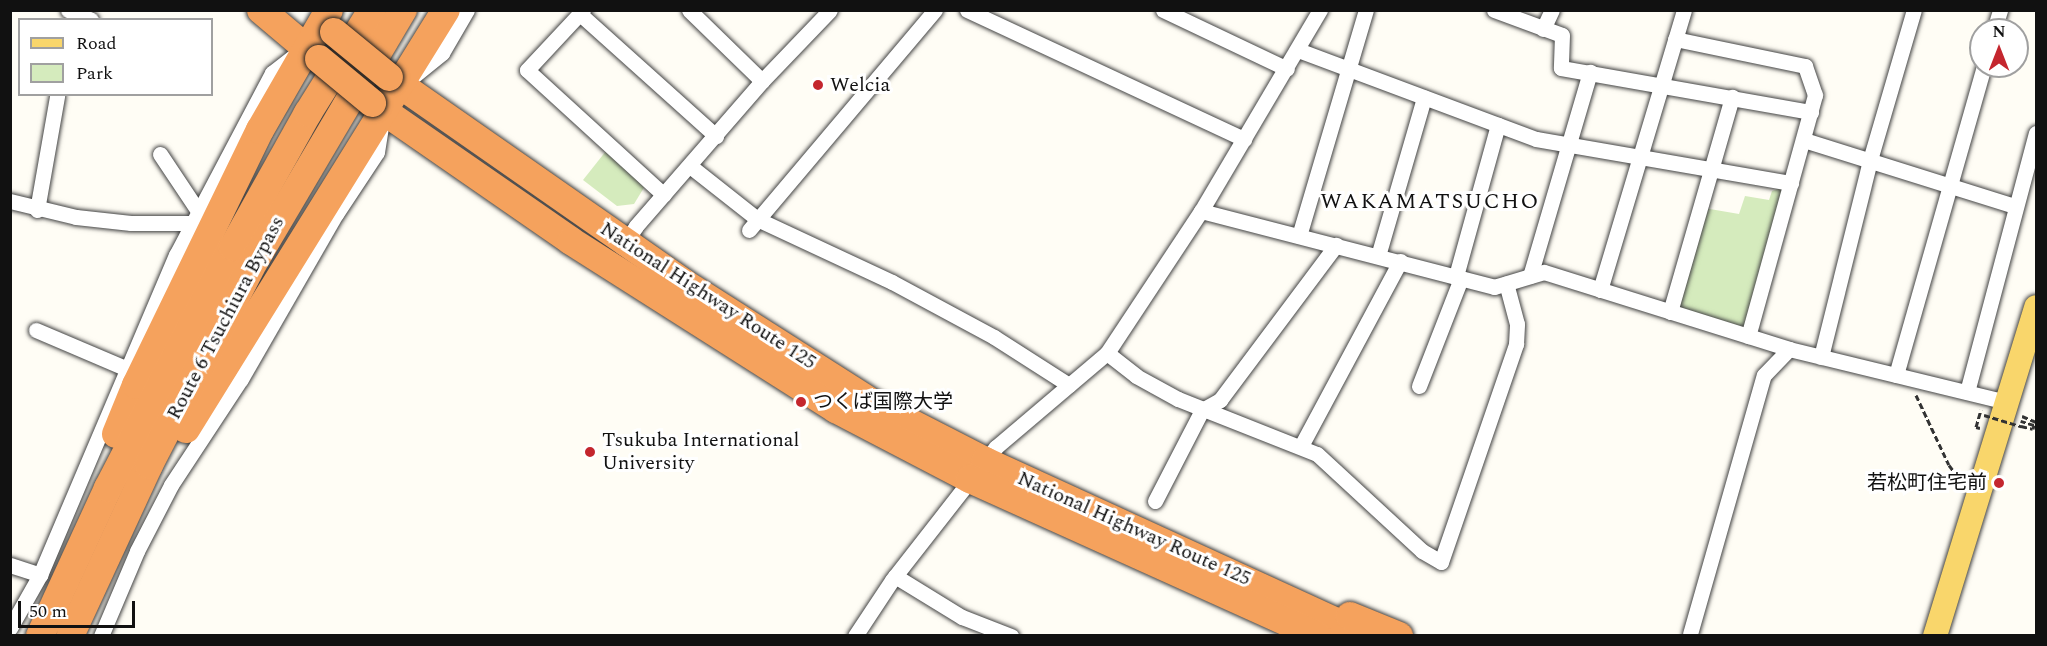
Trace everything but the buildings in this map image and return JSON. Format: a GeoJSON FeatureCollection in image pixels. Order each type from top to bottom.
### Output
{"type":"FeatureCollection","features":[{"type":"Feature","properties":{"kind":"highway","name":"National Highway Route 125"},"geometry":{"type":"LineString","coordinates":[[261,10],[378,108],[610,267],[836,409],[978,470],[1182,563],[1367,636]]}},
{"type":"Feature","properties":{"kind":"highway","name":"Route 6 Tsuchiura Bypass"},"geometry":{"type":"LineString","coordinates":[[40,636],[75,556],[233,247],[308,113],[372,10]]}},
{"type":"Feature","properties":{"kind":"highway","name":"Route 6 Tsuchiura Bypass"},"geometry":{"type":"LineString","coordinates":[[69,636],[110,546],[255,260],[403,10]]}},
{"type":"Feature","properties":{"kind":"highway"},"geometry":{"type":"LineString","coordinates":[[110,546],[160,473],[378,108],[446,10]]}},
{"type":"Feature","properties":{"kind":"highway","name":"National Highway Route 125"},"geometry":{"type":"LineString","coordinates":[[323,17],[395,81],[626,242],[978,470]]}},
{"type":"Feature","properties":{"kind":"highway"},"geometry":{"type":"LineString","coordinates":[[75,556],[97,482],[136,385],[252,127],[312,54],[323,17]]}},
{"type":"Feature","properties":{"kind":"highway","name":"National Highway Route 125"},"geometry":{"type":"LineString","coordinates":[[1182,563],[1317,636]]}},
{"type":"Feature","properties":{"kind":"highway"},"geometry":{"type":"LineString","coordinates":[[1182,563],[1297,636]]}},
{"type":"Feature","properties":{"kind":"highway"},"geometry":{"type":"LineString","coordinates":[[1182,563],[1400,636]]}},
{"type":"Feature","properties":{"kind":"main road"},"geometry":{"type":"LineString","coordinates":[[1935,636],[1977,498],[2015,413],[2037,307]]}},
{"type":"Feature","properties":{"kind":"street"},"geometry":{"type":"LineString","coordinates":[[395,81],[442,53],[467,10]]}},
{"type":"Feature","properties":{"kind":"street"},"geometry":{"type":"LineString","coordinates":[[689,10],[762,81]]}},
{"type":"Feature","properties":{"kind":"street"},"geometry":{"type":"LineString","coordinates":[[610,267],[626,242],[664,195],[762,81],[825,16],[808,10]]}},
{"type":"Feature","properties":{"kind":"street"},"geometry":{"type":"LineString","coordinates":[[753,224],[935,10]]}},
{"type":"Feature","properties":{"kind":"street"},"geometry":{"type":"LineString","coordinates":[[967,10],[1245,139]]}},
{"type":"Feature","properties":{"kind":"street"},"geometry":{"type":"LineString","coordinates":[[1162,10],[1287,69]]}},
{"type":"Feature","properties":{"kind":"street"},"geometry":{"type":"LineString","coordinates":[[855,636],[895,576],[978,470],[1069,385],[1107,353],[1201,211],[1320,10]]}},
{"type":"Feature","properties":{"kind":"street"},"geometry":{"type":"LineString","coordinates":[[1299,236],[1366,10]]}},
{"type":"Feature","properties":{"kind":"street"},"geometry":{"type":"LineString","coordinates":[[1494,10],[1562,35],[1561,68],[1811,112]]}},
{"type":"Feature","properties":{"kind":"street"},"geometry":{"type":"LineString","coordinates":[[1543,28],[1552,10]]}},
{"type":"Feature","properties":{"kind":"street"},"geometry":{"type":"LineString","coordinates":[[1600,290],[1638,157],[1684,10]]}},
{"type":"Feature","properties":{"kind":"street"},"geometry":{"type":"LineString","coordinates":[[1821,357],[1870,160],[1914,10]]}},
{"type":"Feature","properties":{"kind":"street"},"geometry":{"type":"LineString","coordinates":[[664,195],[527,70],[581,12],[716,136]]}},
{"type":"Feature","properties":{"kind":"street"},"geometry":{"type":"LineString","coordinates":[[70,14],[85,18]]}},
{"type":"Feature","properties":{"kind":"street"},"geometry":{"type":"LineString","coordinates":[[1675,39],[1805,66],[1815,95],[1748,336]]}},
{"type":"Feature","properties":{"kind":"street"},"geometry":{"type":"LineString","coordinates":[[1298,50],[1536,139],[1791,183]]}},
{"type":"Feature","properties":{"kind":"street"},"geometry":{"type":"LineString","coordinates":[[1530,276],[1590,72]]}},
{"type":"Feature","properties":{"kind":"street"},"geometry":{"type":"LineString","coordinates":[[1896,375],[1980,78]]}},
{"type":"Feature","properties":{"kind":"street"},"geometry":{"type":"LineString","coordinates":[[37,210],[57,96]]}},
{"type":"Feature","properties":{"kind":"street"},"geometry":{"type":"LineString","coordinates":[[1378,255],[1424,98]]}},
{"type":"Feature","properties":{"kind":"street"},"geometry":{"type":"LineString","coordinates":[[1670,312],[1732,98]]}},
{"type":"Feature","properties":{"kind":"street"},"geometry":{"type":"LineString","coordinates":[[101,636],[171,485],[241,379],[336,214],[377,152],[378,108]]}},
{"type":"Feature","properties":{"kind":"street"},"geometry":{"type":"LineString","coordinates":[[1419,386],[1459,277],[1498,125]]}},
{"type":"Feature","properties":{"kind":"street"},"geometry":{"type":"LineString","coordinates":[[10,628],[40,575],[125,368],[195,217],[252,127]]}},
{"type":"Feature","properties":{"kind":"street"},"geometry":{"type":"LineString","coordinates":[[1967,392],[2015,206],[2037,133]]}},
{"type":"Feature","properties":{"kind":"street"},"geometry":{"type":"LineString","coordinates":[[1804,140],[2015,206]]}},
{"type":"Feature","properties":{"kind":"street"},"geometry":{"type":"LineString","coordinates":[[160,154],[195,217]]}},
{"type":"Feature","properties":{"kind":"street"},"geometry":{"type":"LineString","coordinates":[[690,166],[753,224],[912,293],[994,337],[1069,385]]}},
{"type":"Feature","properties":{"kind":"street"},"geometry":{"type":"LineString","coordinates":[[10,201],[37,210],[131,223],[195,217]]}},
{"type":"Feature","properties":{"kind":"street"},"geometry":{"type":"LineString","coordinates":[[1201,211],[1378,255],[1494,287],[1544,272],[1789,349],[1967,392],[2015,413]]}},
{"type":"Feature","properties":{"kind":"street"},"geometry":{"type":"LineString","coordinates":[[1155,501],[1202,410],[1220,400],[1336,245]]}},
{"type":"Feature","properties":{"kind":"street"},"geometry":{"type":"LineString","coordinates":[[1301,446],[1400,261]]}},
{"type":"Feature","properties":{"kind":"street"},"geometry":{"type":"LineString","coordinates":[[1107,353],[1136,376],[1202,410],[1301,446],[1326,461],[1422,551],[1441,561],[1516,344],[1517,324],[1506,283]]}},
{"type":"Feature","properties":{"kind":"street"},"geometry":{"type":"LineString","coordinates":[[36,330],[125,368]]}},
{"type":"Feature","properties":{"kind":"street"},"geometry":{"type":"LineString","coordinates":[[1690,634],[1764,375],[1789,349]]}},
{"type":"Feature","properties":{"kind":"street"},"geometry":{"type":"LineString","coordinates":[[10,565],[40,575]]}},
{"type":"Feature","properties":{"kind":"street"},"geometry":{"type":"LineString","coordinates":[[895,576],[962,617],[1011,636]]}},
{"type":"Feature","properties":{"kind":"path"},"geometry":{"type":"LineString","coordinates":[[1912,379],[1912,388],[1949,465],[1977,498]]}},
{"type":"Feature","properties":{"kind":"path"},"geometry":{"type":"LineString","coordinates":[[2015,413],[2037,422]]}},
{"type":"Feature","properties":{"kind":"path"},"geometry":{"type":"LineString","coordinates":[[1984,415],[2033,429],[2034,425],[2015,413]]}},
{"type":"Feature","properties":{"kind":"green space"},"geometry":{"type":"Polygon","coordinates":[[[606,151],[645,186],[634,204],[617,206],[583,180],[606,151]]]}},
{"type":"Feature","properties":{"kind":"green space"},"geometry":{"type":"Polygon","coordinates":[[[1787,186],[1746,332],[1674,309],[1704,208],[1739,214],[1745,196],[1769,200],[1772,191],[1787,186]]]}},
{"type":"Feature","properties":{"kind":"place","name":"Welcia"},"geometry":{"type":"Point","coordinates":[818,85]}},
{"type":"Feature","properties":{"kind":"place","name":"つくば国際大学"},"geometry":{"type":"Point","coordinates":[801,402]}},
{"type":"Feature","properties":{"kind":"place","name":"Tsukuba International University"},"geometry":{"type":"Point","coordinates":[590,452]}},
{"type":"Feature","properties":{"kind":"place","name":"若松町住宅前"},"geometry":{"type":"Point","coordinates":[1999,483]}},
{"type":"Feature","properties":{"kind":"district","name":"WAKAMATSUCHO"},"geometry":{"type":"Point","coordinates":[1430,202]}}]}
